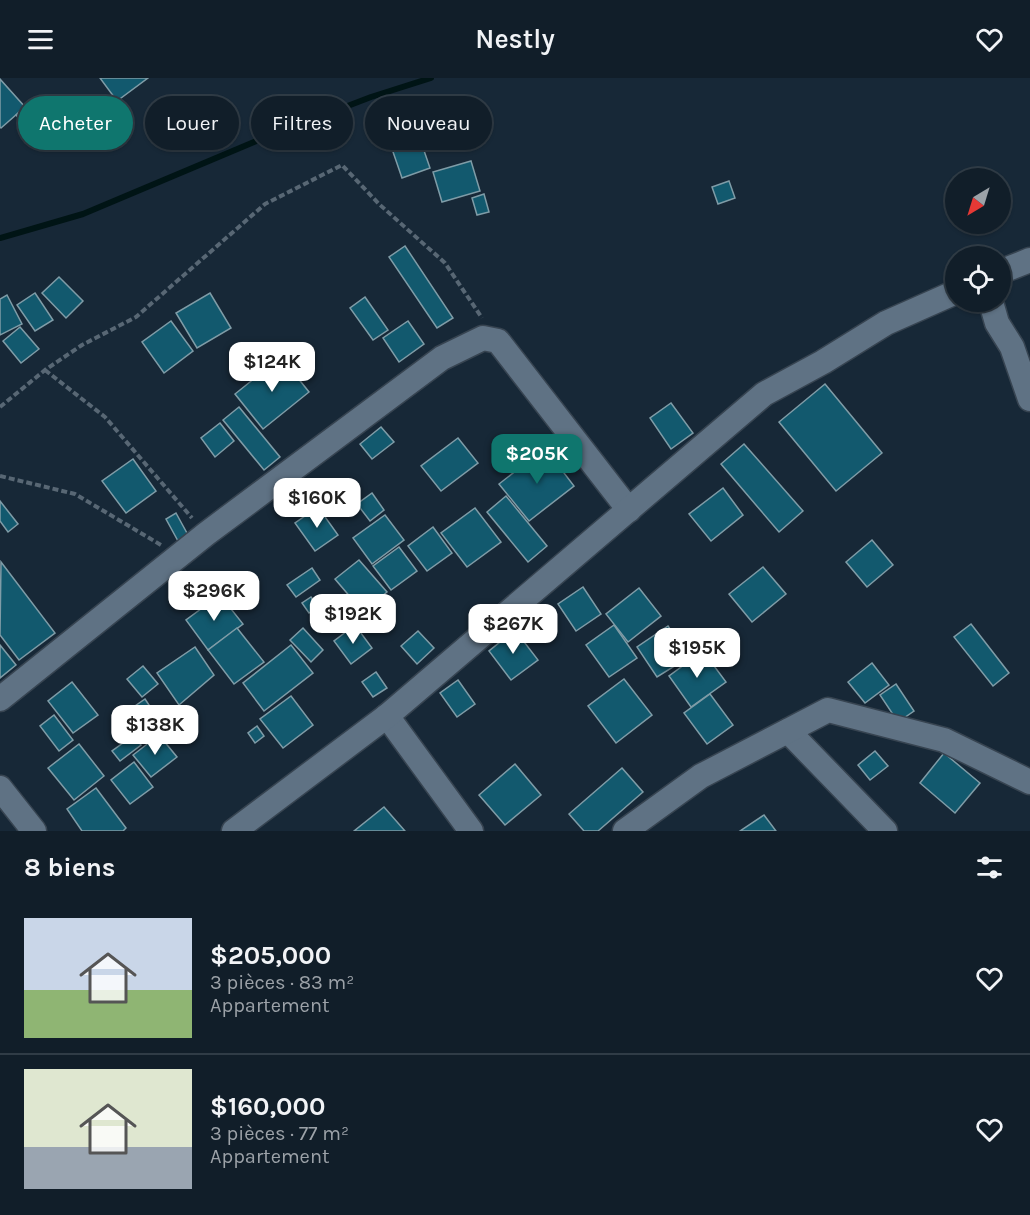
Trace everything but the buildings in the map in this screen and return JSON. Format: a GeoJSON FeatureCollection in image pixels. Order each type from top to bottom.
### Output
{"type":"FeatureCollection","features":[{"type":"Feature","properties":{"kind":"street"},"geometry":{"type":"LineString","coordinates":[[1011,268],[1030,260]]}},
{"type":"Feature","properties":{"kind":"street"},"geometry":{"type":"LineString","coordinates":[[234,831],[387,716],[764,394],[823,362],[886,323],[945,297]]}},
{"type":"Feature","properties":{"kind":"street"},"geometry":{"type":"LineString","coordinates":[[994,312],[1012,347],[1030,399]]}},
{"type":"Feature","properties":{"kind":"street"},"geometry":{"type":"LineString","coordinates":[[0,699],[206,534],[442,358],[483,338],[498,341],[629,510]]}},
{"type":"Feature","properties":{"kind":"street"},"geometry":{"type":"LineString","coordinates":[[625,831],[701,776],[828,710],[944,740],[1030,782]]}},
{"type":"Feature","properties":{"kind":"street"},"geometry":{"type":"LineString","coordinates":[[387,716],[471,831]]}},
{"type":"Feature","properties":{"kind":"street"},"geometry":{"type":"LineString","coordinates":[[788,731],[885,831]]}},
{"type":"Feature","properties":{"kind":"street"},"geometry":{"type":"LineString","coordinates":[[0,788],[34,831]]}},
{"type":"Feature","properties":{"kind":"path"},"geometry":{"type":"LineString","coordinates":[[0,407],[45,370],[82,345],[136,317],[265,204],[342,165],[379,204],[445,263],[498,341]]}},
{"type":"Feature","properties":{"kind":"path"},"geometry":{"type":"LineString","coordinates":[[45,370],[105,417],[206,534]]}},
{"type":"Feature","properties":{"kind":"path"},"geometry":{"type":"LineString","coordinates":[[0,476],[75,494],[180,555]]}},
{"type":"Feature","properties":{"kind":"waterway"},"geometry":{"type":"LineString","coordinates":[[0,238],[83,214],[254,142],[371,97],[431,78]]}}]}
